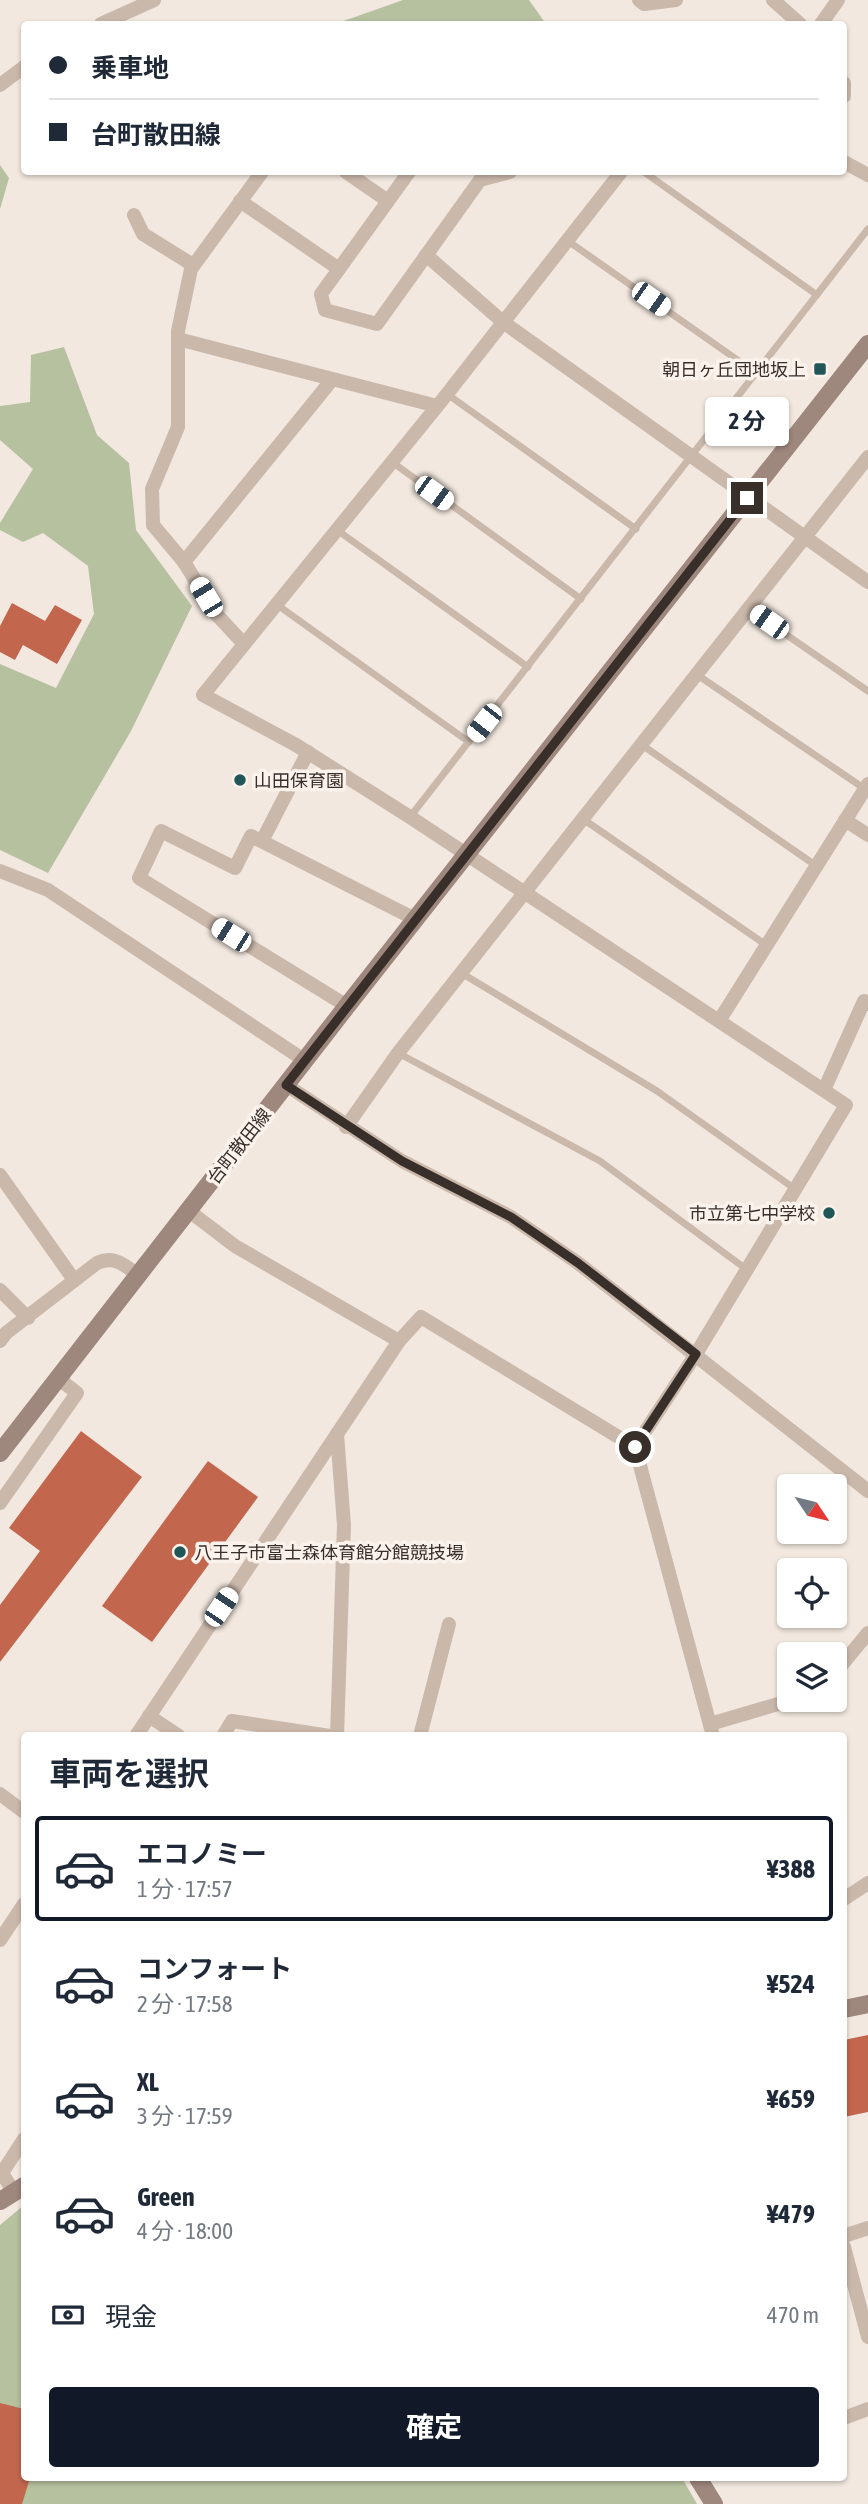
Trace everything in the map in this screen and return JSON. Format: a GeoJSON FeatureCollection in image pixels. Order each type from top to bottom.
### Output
{"type":"FeatureCollection","features":[{"type":"Feature","properties":{"kind":"street"},"geometry":{"type":"LineString","coordinates":[[108,21],[154,0]]}},
{"type":"Feature","properties":{"kind":"street"},"geometry":{"type":"LineString","coordinates":[[639,0],[644,4],[676,0]]}},
{"type":"Feature","properties":{"kind":"street"},"geometry":{"type":"LineString","coordinates":[[772,0],[796,21]]}},
{"type":"Feature","properties":{"kind":"street"},"geometry":{"type":"LineString","coordinates":[[823,21],[838,0]]}},
{"type":"Feature","properties":{"kind":"street"},"geometry":{"type":"LineString","coordinates":[[0,85],[21,69]]}},
{"type":"Feature","properties":{"kind":"street"},"geometry":{"type":"LineString","coordinates":[[847,163],[867,171]]}},
{"type":"Feature","properties":{"kind":"street"},"geometry":{"type":"LineString","coordinates":[[244,644],[216,614],[184,562],[153,525],[152,489],[178,427],[178,338],[193,265],[260,175]]}},
{"type":"Feature","properties":{"kind":"street"},"geometry":{"type":"LineString","coordinates":[[350,175],[388,201]]}},
{"type":"Feature","properties":{"kind":"street"},"geometry":{"type":"LineString","coordinates":[[407,175],[321,294],[325,310],[377,324],[480,180],[499,175]]}},
{"type":"Feature","properties":{"kind":"street"},"geometry":{"type":"LineString","coordinates":[[619,175],[392,463],[203,695],[308,752],[410,817],[846,1105],[696,1354],[635,1447]]}},
{"type":"Feature","properties":{"kind":"street"},"geometry":{"type":"LineString","coordinates":[[240,201],[339,269]]}},
{"type":"Feature","properties":{"kind":"street"},"geometry":{"type":"LineString","coordinates":[[134,215],[144,234],[193,265]]}},
{"type":"Feature","properties":{"kind":"street"},"geometry":{"type":"LineString","coordinates":[[426,255],[503,322],[803,539],[868,582]]}},
{"type":"Feature","properties":{"kind":"street"},"geometry":{"type":"LineString","coordinates":[[178,338],[331,381],[437,406]]}},
{"type":"Feature","properties":{"kind":"street","name":"台町散田線"},"geometry":{"type":"LineString","coordinates":[[0,1453],[346,1006],[868,344]]}},
{"type":"Feature","properties":{"kind":"street"},"geometry":{"type":"LineString","coordinates":[[184,562],[331,381]]}},
{"type":"Feature","properties":{"kind":"street"},"geometry":{"type":"LineString","coordinates":[[346,1126],[398,1053],[868,459]]}},
{"type":"Feature","properties":{"kind":"street"},"geometry":{"type":"LineString","coordinates":[[262,841],[308,752]]}},
{"type":"Feature","properties":{"kind":"street"},"geometry":{"type":"LineString","coordinates":[[719,1021],[866,786]]}},
{"type":"Feature","properties":{"kind":"street"},"geometry":{"type":"LineString","coordinates":[[845,821],[868,835]]}},
{"type":"Feature","properties":{"kind":"street"},"geometry":{"type":"LineString","coordinates":[[346,1006],[139,878],[161,831],[235,869],[251,836],[415,919]]}},
{"type":"Feature","properties":{"kind":"street"},"geometry":{"type":"LineString","coordinates":[[0,871],[48,890],[304,1060]]}},
{"type":"Feature","properties":{"kind":"street"},"geometry":{"type":"LineString","coordinates":[[824,1090],[867,999]]}},
{"type":"Feature","properties":{"kind":"street"},"geometry":{"type":"LineString","coordinates":[[286,1085],[402,1161],[511,1217],[578,1263],[868,1491]]}},
{"type":"Feature","properties":{"kind":"street"},"geometry":{"type":"LineString","coordinates":[[0,1175],[74,1280]]}},
{"type":"Feature","properties":{"kind":"street"},"geometry":{"type":"LineString","coordinates":[[189,1211],[235,1246],[399,1341]]}},
{"type":"Feature","properties":{"kind":"street"},"geometry":{"type":"LineString","coordinates":[[0,1341],[74,1280],[107,1258],[117,1260],[138,1275]]}},
{"type":"Feature","properties":{"kind":"street"},"geometry":{"type":"LineString","coordinates":[[0,1290],[28,1318]]}},
{"type":"Feature","properties":{"kind":"street"},"geometry":{"type":"LineString","coordinates":[[139,1732],[399,1341],[421,1317],[635,1447],[712,1730],[777,1706]]}},
{"type":"Feature","properties":{"kind":"street"},"geometry":{"type":"LineString","coordinates":[[0,1503],[77,1393],[59,1379]]}},
{"type":"Feature","properties":{"kind":"street"},"geometry":{"type":"LineString","coordinates":[[337,1434],[344,1525],[337,1732]]}},
{"type":"Feature","properties":{"kind":"street"},"geometry":{"type":"LineString","coordinates":[[421,1732],[449,1624]]}},
{"type":"Feature","properties":{"kind":"street"},"geometry":{"type":"LineString","coordinates":[[847,1658],[868,1633]]}},
{"type":"Feature","properties":{"kind":"street"},"geometry":{"type":"LineString","coordinates":[[149,1716],[173,1732]]}},
{"type":"Feature","properties":{"kind":"street"},"geometry":{"type":"LineString","coordinates":[[225,1732],[232,1721],[304,1732]]}},
{"type":"Feature","properties":{"kind":"street"},"geometry":{"type":"LineString","coordinates":[[0,1794],[21,1810]]}},
{"type":"Feature","properties":{"kind":"street"},"geometry":{"type":"LineString","coordinates":[[847,1897],[868,1883]]}},
{"type":"Feature","properties":{"kind":"street"},"geometry":{"type":"LineString","coordinates":[[0,1940],[21,1908]]}},
{"type":"Feature","properties":{"kind":"street"},"geometry":{"type":"LineString","coordinates":[[847,2008],[868,2004]]}},
{"type":"Feature","properties":{"kind":"street"},"geometry":{"type":"LineString","coordinates":[[13,2193],[2,2173],[21,2144]]}},
{"type":"Feature","properties":{"kind":"street"},"geometry":{"type":"LineString","coordinates":[[847,2235],[868,2228]]}},
{"type":"Feature","properties":{"kind":"street"},"geometry":{"type":"LineString","coordinates":[[847,2258],[868,2337]]}},
{"type":"Feature","properties":{"kind":"street"},"geometry":{"type":"LineString","coordinates":[[847,2417],[868,2409]]}},
{"type":"Feature","properties":{"kind":"street"},"geometry":{"type":"LineString","coordinates":[[700,2481],[714,2504]]}},
{"type":"Feature","properties":{"kind":"lane"},"geometry":{"type":"LineString","coordinates":[[648,175],[817,295]]}},
{"type":"Feature","properties":{"kind":"lane"},"geometry":{"type":"LineString","coordinates":[[410,817],[868,229]]}},
{"type":"Feature","properties":{"kind":"lane"},"geometry":{"type":"LineString","coordinates":[[566,240],[756,373]]}},
{"type":"Feature","properties":{"kind":"lane"},"geometry":{"type":"LineString","coordinates":[[447,394],[636,529]]}},
{"type":"Feature","properties":{"kind":"lane"},"geometry":{"type":"LineString","coordinates":[[392,463],[581,599]]}},
{"type":"Feature","properties":{"kind":"lane"},"geometry":{"type":"LineString","coordinates":[[337,530],[528,667]]}},
{"type":"Feature","properties":{"kind":"lane"},"geometry":{"type":"LineString","coordinates":[[276,604],[469,742]]}},
{"type":"Feature","properties":{"kind":"lane"},"geometry":{"type":"LineString","coordinates":[[749,609],[868,691]]}},
{"type":"Feature","properties":{"kind":"lane"},"geometry":{"type":"LineString","coordinates":[[696,674],[866,786]]}},
{"type":"Feature","properties":{"kind":"lane"},"geometry":{"type":"LineString","coordinates":[[642,745],[815,865]]}},
{"type":"Feature","properties":{"kind":"lane"},"geometry":{"type":"LineString","coordinates":[[583,819],[766,945]]}},
{"type":"Feature","properties":{"kind":"lane"},"geometry":{"type":"LineString","coordinates":[[463,974],[657,1091],[796,1189]]}},
{"type":"Feature","properties":{"kind":"lane"},"geometry":{"type":"LineString","coordinates":[[398,1053],[600,1161],[746,1269]]}},
{"type":"Feature","properties":{"kind":"green space"},"geometry":{"type":"Polygon","coordinates":[[[403,0],[529,0],[544,21],[344,21],[403,0]]]}},
{"type":"Feature","properties":{"kind":"green space"},"geometry":{"type":"Polygon","coordinates":[[[0,165],[9,178],[0,209],[0,165]]]}},
{"type":"Feature","properties":{"kind":"green space"},"geometry":{"type":"Polygon","coordinates":[[[64,347],[97,435],[129,463],[136,530],[192,606],[131,731],[48,873],[0,850],[0,664],[56,688],[94,614],[88,566],[43,533],[23,542],[0,530],[0,523],[33,469],[0,440],[0,406],[30,402],[31,355],[64,347]]]}},
{"type":"Feature","properties":{"kind":"green space"},"geometry":{"type":"Polygon","coordinates":[[[21,2208],[21,2481],[684,2481],[697,2504],[0,2504],[0,2225],[21,2208]]]}},
{"type":"Feature","properties":{"kind":"building"},"geometry":{"type":"Polygon","coordinates":[[[12,603],[45,621],[55,605],[82,620],[57,664],[23,645],[15,660],[0,652],[0,626],[12,603]]]}},
{"type":"Feature","properties":{"kind":"building"},"geometry":{"type":"Polygon","coordinates":[[[81,1431],[142,1477],[0,1662],[0,1605],[40,1551],[9,1528],[81,1431]]]}},
{"type":"Feature","properties":{"kind":"building","name":"八王子市富士森体育館分館競技場"},"geometry":{"type":"Polygon","coordinates":[[[208,1461],[258,1497],[152,1642],[102,1606],[208,1461]]]}},
{"type":"Feature","properties":{"kind":"building"},"geometry":{"type":"Polygon","coordinates":[[[868,2035],[868,2112],[847,2116],[847,2039],[868,2035]]]}},
{"type":"Feature","properties":{"kind":"building"},"geometry":{"type":"Polygon","coordinates":[[[0,2403],[21,2408],[21,2481],[29,2481],[22,2504],[0,2504],[0,2403]]]}},
{"type":"Feature","properties":{"kind":"place","name":"朝日ヶ丘団地坂上"},"geometry":{"type":"Point","coordinates":[820,369]}},
{"type":"Feature","properties":{"kind":"place","name":"山田保育園"},"geometry":{"type":"Point","coordinates":[240,780]}},
{"type":"Feature","properties":{"kind":"place","name":"市立第七中学校"},"geometry":{"type":"Point","coordinates":[829,1213]}},
{"type":"Feature","properties":{"kind":"place","name":"八王子市富士森体育館分館競技場"},"geometry":{"type":"Point","coordinates":[180,1552]}},
{"type":"Feature","properties":{"kind":"route"},"geometry":{"type":"LineString","coordinates":[[635,1447],[696,1354],[578,1263],[511,1217],[402,1161],[286,1085],[747,498]]}}]}
